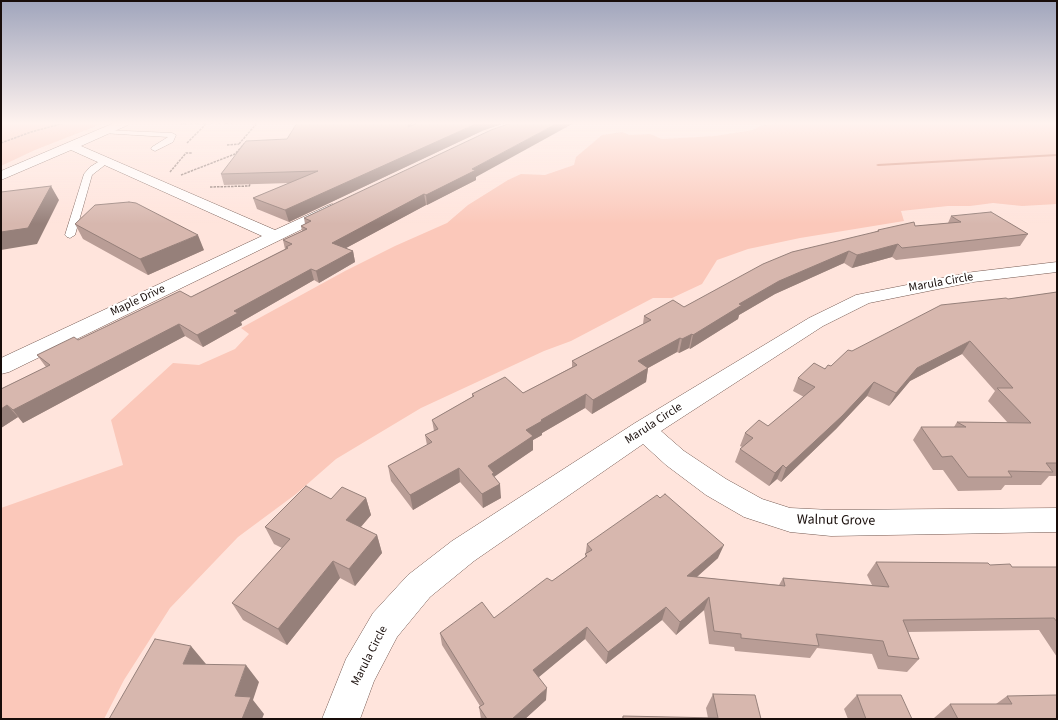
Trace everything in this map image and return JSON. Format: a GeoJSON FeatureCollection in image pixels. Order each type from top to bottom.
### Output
{"type":"FeatureCollection","features":[{"type":"Feature","properties":{"kind":"street"},"geometry":{"type":"LineString","coordinates":[[1,176],[46,157]]}},
{"type":"Feature","properties":{"kind":"street"},"geometry":{"type":"LineString","coordinates":[[96,157],[276,236]]}},
{"type":"Feature","properties":{"kind":"street","name":"Maple Drive"},"geometry":{"type":"LineString","coordinates":[[1,367],[346,202]]}},
{"type":"Feature","properties":{"kind":"street","name":"Marula Circle"},"geometry":{"type":"LineString","coordinates":[[341,719],[359,672],[385,625],[418,586],[463,551],[644,430],[816,322],[863,299],[973,276],[1057,267]]}},
{"type":"Feature","properties":{"kind":"street","name":"Walnut Grove"},"geometry":{"type":"LineString","coordinates":[[644,430],[675,458],[716,487],[754,509],[790,520],[830,523],[1057,520]]}},
{"type":"Feature","properties":{"kind":"lane"},"geometry":{"type":"LineString","coordinates":[[70,235],[88,174],[106,161]]}},
{"type":"Feature","properties":{"kind":"path"},"geometry":{"type":"LineString","coordinates":[[183,157],[169,172],[186,178]]}},
{"type":"Feature","properties":{"kind":"path"},"geometry":{"type":"LineString","coordinates":[[158,184],[228,157]]}},
{"type":"Feature","properties":{"kind":"path"},"geometry":{"type":"LineString","coordinates":[[205,185],[212,188],[249,186],[253,180]]}},
{"type":"Feature","properties":{"kind":"shaded area"},"geometry":{"type":"Polygon","coordinates":[[[1,157],[21,157],[1,166],[1,157]]]}},
{"type":"Feature","properties":{"kind":"shaded area"},"geometry":{"type":"Polygon","coordinates":[[[576,157],[1057,157],[1057,204],[1022,206],[993,203],[901,211],[904,221],[800,238],[748,249],[717,260],[702,284],[672,298],[653,298],[571,341],[544,351],[421,408],[336,459],[296,494],[238,537],[170,608],[124,680],[104,719],[1,719],[1,508],[123,465],[111,420],[173,363],[199,365],[235,349],[249,334],[241,328],[345,271],[395,246],[447,223],[468,205],[508,180],[521,174],[545,175],[574,165],[576,157]]]}},
{"type":"Feature","properties":{"kind":"building"},"geometry":{"type":"Polygon","coordinates":[[[234,157],[403,157],[285,210],[253,198],[318,171],[221,174],[234,157]]]}},
{"type":"Feature","properties":{"kind":"building"},"geometry":{"type":"Polygon","coordinates":[[[434,157],[495,157],[472,169],[476,170],[426,195],[424,194],[332,243],[353,251],[316,271],[311,269],[234,311],[238,313],[197,335],[179,324],[13,410],[7,405],[1,409],[1,389],[50,365],[37,355],[74,337],[78,340],[180,291],[191,297],[288,248],[286,247],[292,244],[283,240],[307,229],[301,226],[311,221],[304,218],[434,157]]]}},
{"type":"Feature","properties":{"kind":"building"},"geometry":{"type":"Polygon","coordinates":[[[51,186],[28,228],[1,232],[1,192],[51,186]]]}},
{"type":"Feature","properties":{"kind":"building"},"geometry":{"type":"Polygon","coordinates":[[[129,202],[136,203],[198,235],[140,259],[75,224],[95,205],[129,202]]]}},
{"type":"Feature","properties":{"kind":"building"},"geometry":{"type":"Polygon","coordinates":[[[991,212],[1028,234],[902,248],[898,244],[857,255],[849,251],[779,281],[739,304],[742,305],[693,335],[692,334],[682,339],[680,338],[638,361],[648,368],[593,400],[586,394],[526,430],[533,436],[488,466],[500,484],[482,494],[459,468],[410,495],[388,466],[432,442],[425,435],[438,429],[432,420],[474,396],[472,394],[505,377],[523,393],[577,365],[572,361],[651,320],[644,316],[673,300],[684,307],[763,264],[792,252],[914,222],[915,226],[961,222],[951,216],[991,212]]]}},
{"type":"Feature","properties":{"kind":"building"},"geometry":{"type":"Polygon","coordinates":[[[1057,292],[1057,463],[1046,463],[1053,472],[1008,471],[1012,477],[968,477],[952,456],[942,457],[921,427],[966,427],[957,422],[1031,423],[997,388],[1013,388],[970,341],[917,368],[896,393],[874,382],[842,416],[786,468],[783,465],[775,473],[740,449],[753,438],[745,433],[759,420],[768,426],[815,387],[798,378],[814,363],[825,369],[828,365],[831,366],[848,350],[852,351],[941,305],[1008,299],[1057,292]]]}},
{"type":"Feature","properties":{"kind":"building"},"geometry":{"type":"Polygon","coordinates":[[[306,486],[331,499],[342,487],[366,498],[346,520],[377,535],[349,569],[333,561],[278,629],[232,603],[290,539],[265,527],[306,486]]]}},
{"type":"Feature","properties":{"kind":"building"},"geometry":{"type":"Polygon","coordinates":[[[665,494],[724,545],[687,576],[785,586],[783,578],[889,587],[876,562],[988,563],[990,565],[1010,564],[1012,567],[1057,567],[1057,622],[1054,618],[903,620],[919,659],[888,656],[883,641],[816,634],[819,646],[741,638],[741,634],[714,631],[709,597],[680,622],[666,607],[608,652],[587,627],[533,670],[547,688],[512,719],[487,719],[479,707],[484,704],[440,633],[482,602],[494,618],[547,578],[552,581],[587,556],[585,554],[592,550],[587,544],[657,495],[660,498],[665,494]]]}},
{"type":"Feature","properties":{"kind":"building"},"geometry":{"type":"Polygon","coordinates":[[[155,639],[191,646],[183,664],[246,665],[235,696],[251,697],[242,719],[109,719],[155,639]]]}},
{"type":"Feature","properties":{"kind":"building"},"geometry":{"type":"Polygon","coordinates":[[[713,694],[755,695],[761,719],[623,719],[623,716],[718,718],[713,694]]]}},
{"type":"Feature","properties":{"kind":"building"},"geometry":{"type":"Polygon","coordinates":[[[857,695],[901,695],[912,719],[866,719],[857,695]]]}},
{"type":"Feature","properties":{"kind":"building"},"geometry":{"type":"Polygon","coordinates":[[[1057,695],[1057,719],[958,719],[950,704],[1012,704],[1007,696],[1057,695]]]}},
{"type":"Feature","properties":{"kind":"waterway"},"geometry":{"type":"LineString","coordinates":[[878,165],[1028,157]]}}]}
